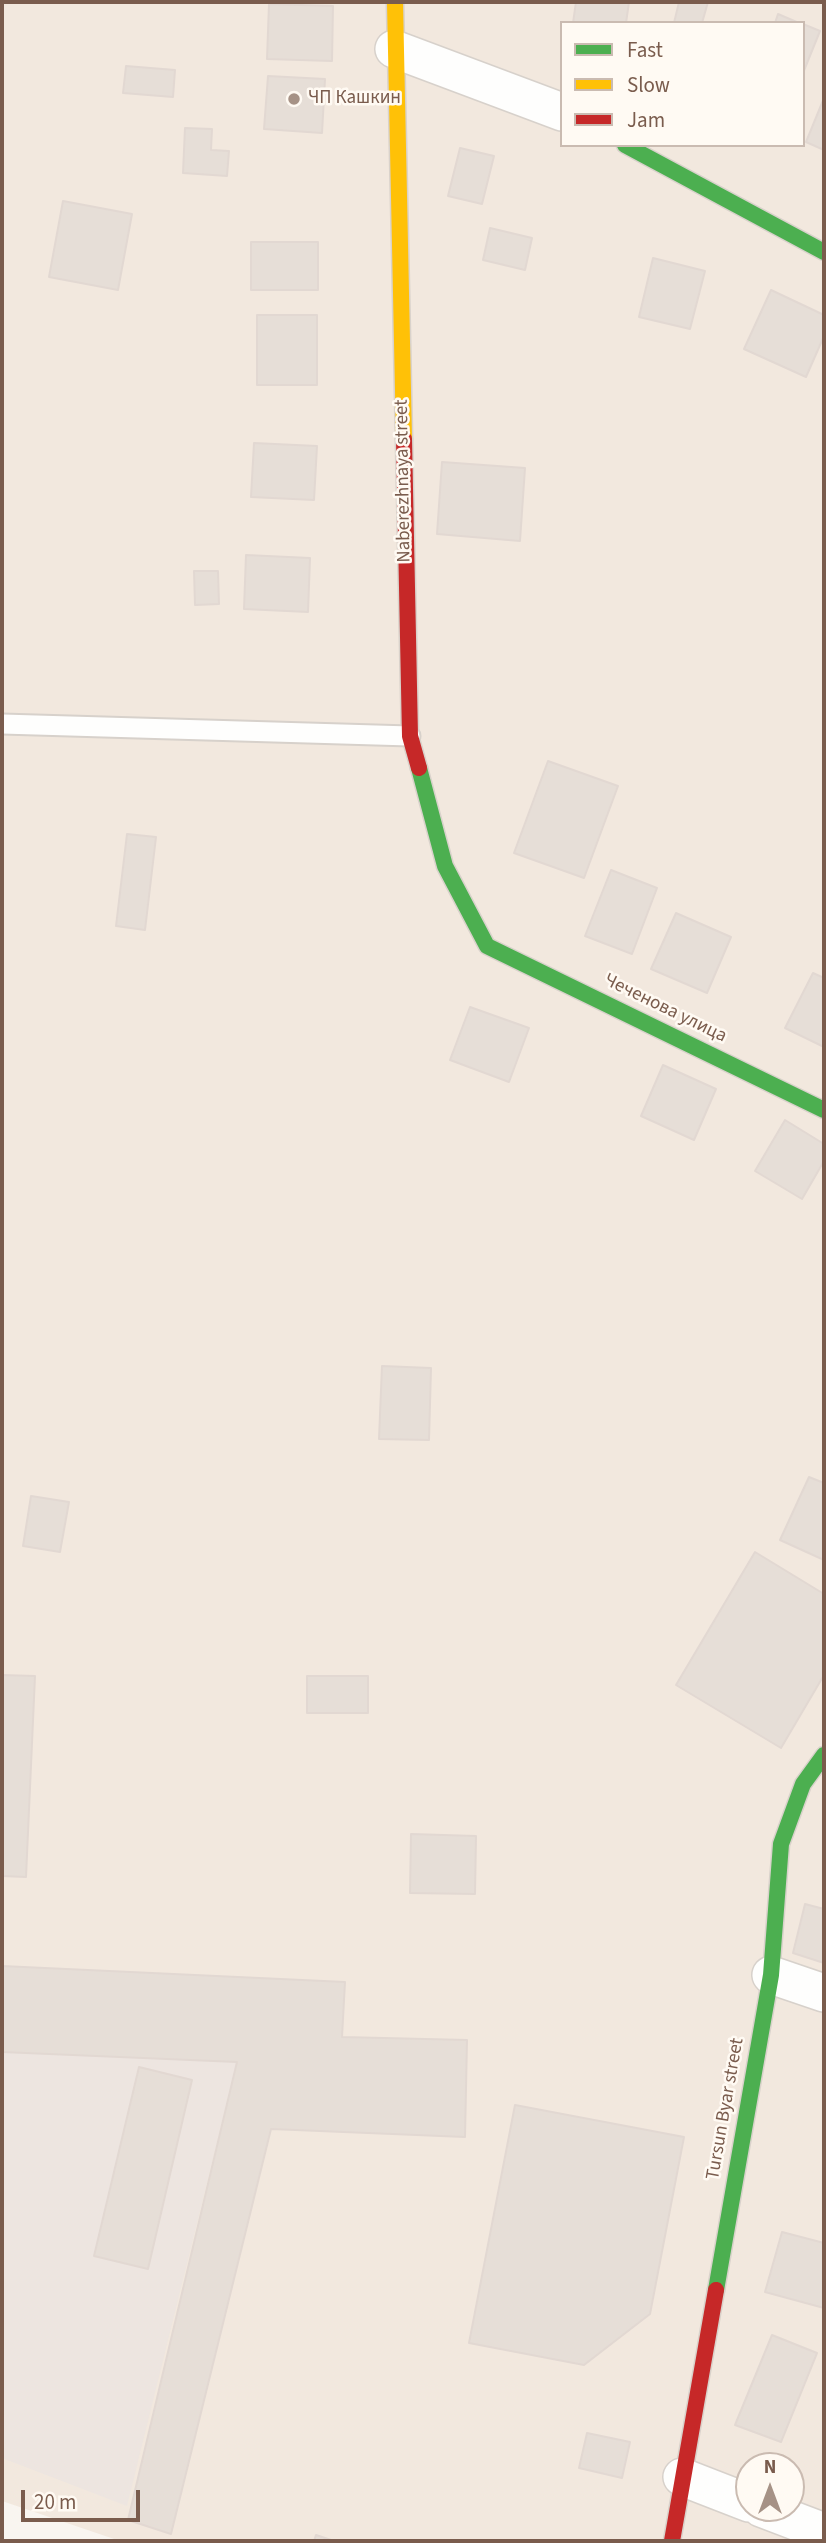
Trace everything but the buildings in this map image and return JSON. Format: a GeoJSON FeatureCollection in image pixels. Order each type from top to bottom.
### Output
{"type":"FeatureCollection","features":[{"type":"Feature","properties":{"kind":"street","name":"Naberezhnaya street"},"geometry":{"type":"LineString","coordinates":[[395,2],[410,736],[445,866],[487,946]]}},
{"type":"Feature","properties":{"kind":"street"},"geometry":{"type":"LineString","coordinates":[[394,49],[560,110]]}},
{"type":"Feature","properties":{"kind":"street"},"geometry":{"type":"LineString","coordinates":[[629,147],[824,252]]}},
{"type":"Feature","properties":{"kind":"street","name":"Чеченова улица"},"geometry":{"type":"LineString","coordinates":[[487,946],[824,1110]]}},
{"type":"Feature","properties":{"kind":"street","name":"Tursun Byar street"},"geometry":{"type":"LineString","coordinates":[[672,2541],[771,1975],[781,1844],[803,1784],[824,1755]]}},
{"type":"Feature","properties":{"kind":"street"},"geometry":{"type":"LineString","coordinates":[[771,1975],[824,1993]]}},
{"type":"Feature","properties":{"kind":"street"},"geometry":{"type":"LineString","coordinates":[[682,2477],[735,2498]]}},
{"type":"Feature","properties":{"kind":"street"},"geometry":{"type":"LineString","coordinates":[[798,2522],[824,2532]]}},
{"type":"Feature","properties":{"kind":"lane"},"geometry":{"type":"LineString","coordinates":[[2,724],[410,736]]}},
{"type":"Feature","properties":{"kind":"shaded area"},"geometry":{"type":"Polygon","coordinates":[[[2,2],[824,2],[824,2541],[120,2541],[2,2501],[2,2]]]}},
{"type":"Feature","properties":{"kind":"shaded area"},"geometry":{"type":"Polygon","coordinates":[[[2,2052],[237,2062],[127,2506],[2,2458],[2,2052]]]}},
{"type":"Feature","properties":{"kind":"traffic: fast"},"geometry":{"type":"LineString","coordinates":[[629,147],[824,252]]}},
{"type":"Feature","properties":{"kind":"traffic: fast"},"geometry":{"type":"LineString","coordinates":[[419,768],[445,866],[487,946],[824,1110]]}},
{"type":"Feature","properties":{"kind":"traffic: fast"},"geometry":{"type":"LineString","coordinates":[[716,2290],[771,1975],[781,1844],[803,1784],[824,1755]]}},
{"type":"Feature","properties":{"kind":"traffic: slow"},"geometry":{"type":"LineString","coordinates":[[395,2],[404,439]]}},
{"type":"Feature","properties":{"kind":"traffic: jam"},"geometry":{"type":"LineString","coordinates":[[404,439],[410,736],[419,768]]}},
{"type":"Feature","properties":{"kind":"traffic: jam"},"geometry":{"type":"LineString","coordinates":[[672,2541],[716,2290]]}},
{"type":"Feature","properties":{"kind":"place","name":"ЧП Кашкин"},"geometry":{"type":"Point","coordinates":[294,99]}}]}
